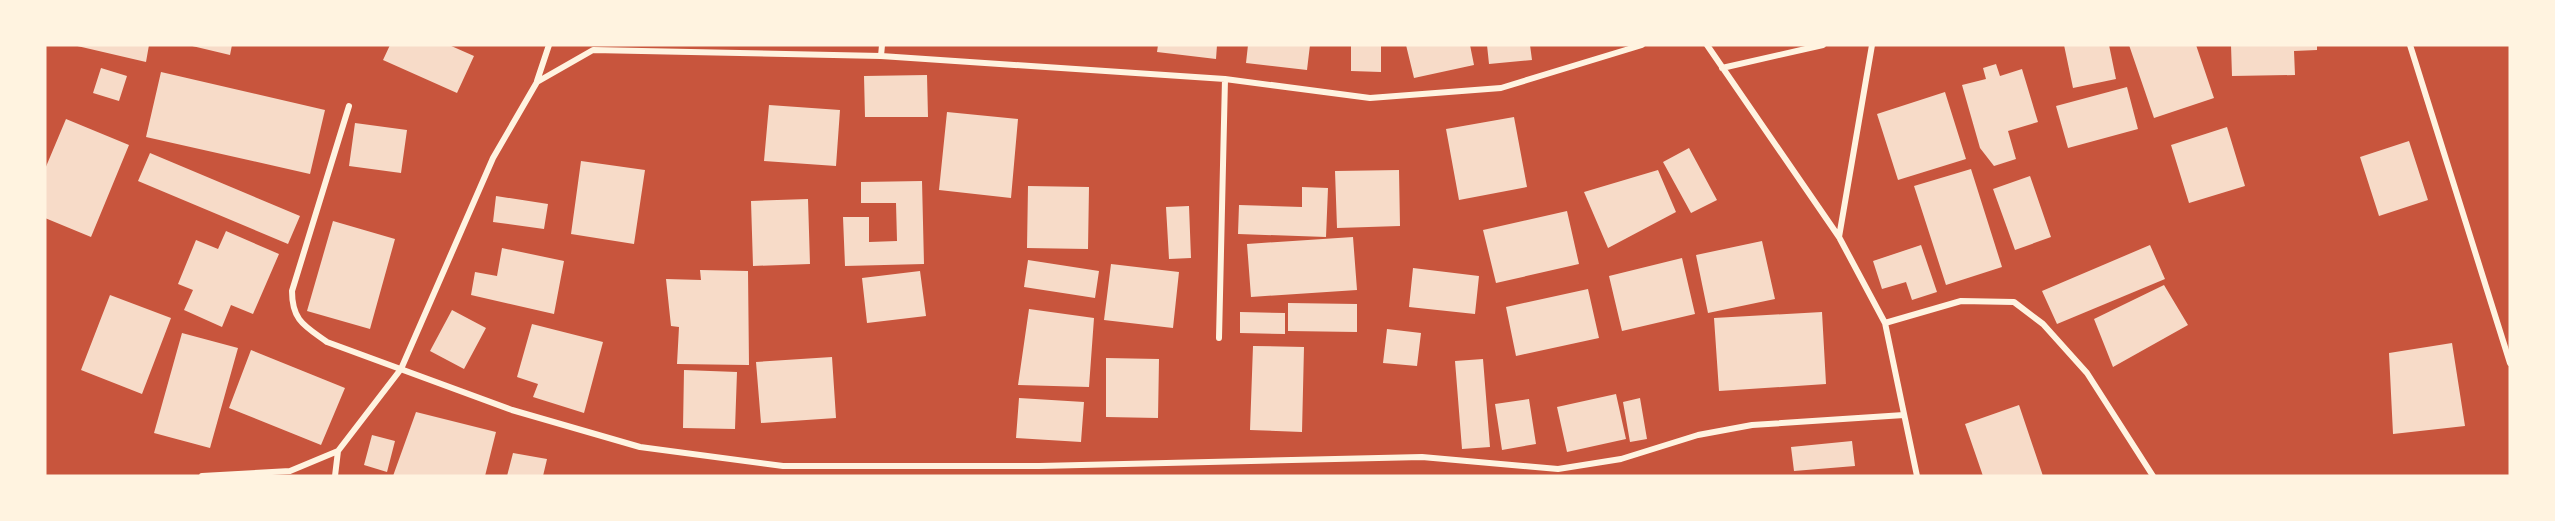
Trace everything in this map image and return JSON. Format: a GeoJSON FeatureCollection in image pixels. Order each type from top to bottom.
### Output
{"type":"FeatureCollection","features":[{"type":"Feature","properties":{"kind":"street"},"geometry":{"type":"LineString","coordinates":[[202,476],[290,471],[338,451],[401,369],[493,158],[537,82],[549,45]]}},
{"type":"Feature","properties":{"kind":"street"},"geometry":{"type":"LineString","coordinates":[[881,56],[882,45]]}},
{"type":"Feature","properties":{"kind":"street"},"geometry":{"type":"LineString","coordinates":[[537,82],[593,50],[881,56],[1225,79],[1370,98],[1501,88],[1642,45]]}},
{"type":"Feature","properties":{"kind":"street"},"geometry":{"type":"LineString","coordinates":[[1707,45],[1839,237],[1885,323],[1917,476]]}},
{"type":"Feature","properties":{"kind":"street"},"geometry":{"type":"LineString","coordinates":[[1722,68],[1823,45]]}},
{"type":"Feature","properties":{"kind":"street"},"geometry":{"type":"LineString","coordinates":[[1839,237],[1872,45]]}},
{"type":"Feature","properties":{"kind":"street"},"geometry":{"type":"LineString","coordinates":[[2410,45],[2510,363]]}},
{"type":"Feature","properties":{"kind":"street"},"geometry":{"type":"LineString","coordinates":[[1220,338],[1225,79]]}},
{"type":"Feature","properties":{"kind":"street"},"geometry":{"type":"LineString","coordinates":[[349,106],[292,291],[292,309],[301,323],[327,342],[512,410],[640,447],[783,466],[1050,466],[1422,457],[1558,469],[1621,459],[1698,435],[1752,425],[1904,415]]}},
{"type":"Feature","properties":{"kind":"street"},"geometry":{"type":"LineString","coordinates":[[1885,323],[1961,301],[2014,302],[2043,324],[2087,373],[2152,476]]}},
{"type":"Feature","properties":{"kind":"street"},"geometry":{"type":"LineString","coordinates":[[335,476],[338,451]]}},
{"type":"Feature","properties":{"kind":"building"},"geometry":{"type":"Polygon","coordinates":[[[73,45],[149,45],[146,62],[73,45]]]}},
{"type":"Feature","properties":{"kind":"building"},"geometry":{"type":"Polygon","coordinates":[[[188,45],[232,45],[230,55],[188,45]]]}},
{"type":"Feature","properties":{"kind":"building"},"geometry":{"type":"Polygon","coordinates":[[[390,45],[449,45],[474,56],[457,93],[383,60],[390,45]]]}},
{"type":"Feature","properties":{"kind":"building"},"geometry":{"type":"Polygon","coordinates":[[[1158,45],[1217,45],[1216,59],[1157,52],[1158,45]]]}},
{"type":"Feature","properties":{"kind":"building"},"geometry":{"type":"Polygon","coordinates":[[[1248,45],[1310,45],[1307,70],[1246,63],[1248,45]]]}},
{"type":"Feature","properties":{"kind":"building"},"geometry":{"type":"Polygon","coordinates":[[[1351,45],[1381,45],[1381,72],[1351,71],[1351,45]]]}},
{"type":"Feature","properties":{"kind":"building"},"geometry":{"type":"Polygon","coordinates":[[[1406,45],[1470,45],[1474,65],[1414,78],[1406,45]]]}},
{"type":"Feature","properties":{"kind":"building"},"geometry":{"type":"Polygon","coordinates":[[[1487,45],[1530,45],[1532,60],[1489,64],[1487,45]]]}},
{"type":"Feature","properties":{"kind":"building"},"geometry":{"type":"Polygon","coordinates":[[[2064,45],[2109,45],[2116,79],[2073,88],[2064,45]]]}},
{"type":"Feature","properties":{"kind":"building"},"geometry":{"type":"Polygon","coordinates":[[[2129,45],[2196,45],[2214,98],[2154,118],[2129,45]]]}},
{"type":"Feature","properties":{"kind":"building"},"geometry":{"type":"Polygon","coordinates":[[[2231,45],[2317,45],[2317,50],[2294,51],[2295,75],[2232,76],[2231,45]]]}},
{"type":"Feature","properties":{"kind":"building"},"geometry":{"type":"Polygon","coordinates":[[[1996,64],[2000,76],[2022,69],[2038,122],[2008,131],[2016,159],[1994,166],[1980,148],[1962,85],[1986,79],[1983,68],[1996,64]]]}},
{"type":"Feature","properties":{"kind":"building"},"geometry":{"type":"Polygon","coordinates":[[[101,68],[127,76],[119,101],[93,93],[101,68]]]}},
{"type":"Feature","properties":{"kind":"building"},"geometry":{"type":"Polygon","coordinates":[[[161,72],[325,110],[310,174],[146,137],[161,72]]]}},
{"type":"Feature","properties":{"kind":"building"},"geometry":{"type":"Polygon","coordinates":[[[927,75],[928,117],[865,117],[864,76],[927,75]]]}},
{"type":"Feature","properties":{"kind":"building"},"geometry":{"type":"Polygon","coordinates":[[[2127,87],[2138,129],[2068,148],[2056,106],[2127,87]]]}},
{"type":"Feature","properties":{"kind":"building"},"geometry":{"type":"Polygon","coordinates":[[[1945,92],[1966,159],[1898,180],[1877,114],[1945,92]]]}},
{"type":"Feature","properties":{"kind":"building"},"geometry":{"type":"Polygon","coordinates":[[[769,105],[840,110],[836,166],[764,161],[769,105]]]}},
{"type":"Feature","properties":{"kind":"building"},"geometry":{"type":"Polygon","coordinates":[[[947,112],[1018,119],[1011,198],[939,190],[947,112]]]}},
{"type":"Feature","properties":{"kind":"building"},"geometry":{"type":"Polygon","coordinates":[[[1514,117],[1527,187],[1459,200],[1446,129],[1514,117]]]}},
{"type":"Feature","properties":{"kind":"building"},"geometry":{"type":"Polygon","coordinates":[[[66,119],[129,145],[91,237],[45,218],[45,169],[66,119]]]}},
{"type":"Feature","properties":{"kind":"building"},"geometry":{"type":"Polygon","coordinates":[[[355,123],[407,130],[401,173],[349,166],[355,123]]]}},
{"type":"Feature","properties":{"kind":"building"},"geometry":{"type":"Polygon","coordinates":[[[2227,127],[2245,186],[2189,203],[2171,145],[2227,127]]]}},
{"type":"Feature","properties":{"kind":"building"},"geometry":{"type":"Polygon","coordinates":[[[2409,141],[2428,200],[2379,216],[2360,157],[2409,141]]]}},
{"type":"Feature","properties":{"kind":"building"},"geometry":{"type":"Polygon","coordinates":[[[1689,148],[1717,200],[1691,213],[1663,162],[1689,148]]]}},
{"type":"Feature","properties":{"kind":"building"},"geometry":{"type":"Polygon","coordinates":[[[150,153],[300,216],[288,244],[138,181],[150,153]]]}},
{"type":"Feature","properties":{"kind":"building"},"geometry":{"type":"Polygon","coordinates":[[[581,161],[645,170],[634,244],[571,234],[581,161]]]}},
{"type":"Feature","properties":{"kind":"building"},"geometry":{"type":"Polygon","coordinates":[[[1971,169],[2002,267],[1946,285],[1914,186],[1971,169]]]}},
{"type":"Feature","properties":{"kind":"building"},"geometry":{"type":"Polygon","coordinates":[[[1399,170],[1400,226],[1337,228],[1335,171],[1399,170]]]}},
{"type":"Feature","properties":{"kind":"building"},"geometry":{"type":"Polygon","coordinates":[[[1658,170],[1676,212],[1608,248],[1584,192],[1658,170]]]}},
{"type":"Feature","properties":{"kind":"building"},"geometry":{"type":"Polygon","coordinates":[[[2030,176],[2051,237],[2015,250],[1993,189],[2030,176]]]}},
{"type":"Feature","properties":{"kind":"building"},"geometry":{"type":"Polygon","coordinates":[[[922,181],[924,264],[845,266],[843,217],[869,217],[869,242],[897,241],[896,203],[861,203],[861,182],[922,181]]]}},
{"type":"Feature","properties":{"kind":"building"},"geometry":{"type":"Polygon","coordinates":[[[1028,186],[1089,187],[1088,249],[1027,248],[1028,186]]]}},
{"type":"Feature","properties":{"kind":"building"},"geometry":{"type":"Polygon","coordinates":[[[1302,187],[1328,188],[1326,237],[1238,234],[1239,205],[1302,207],[1302,187]]]}},
{"type":"Feature","properties":{"kind":"building"},"geometry":{"type":"Polygon","coordinates":[[[496,196],[548,204],[544,229],[493,222],[496,196]]]}},
{"type":"Feature","properties":{"kind":"building"},"geometry":{"type":"Polygon","coordinates":[[[808,199],[810,264],[753,266],[751,201],[808,199]]]}},
{"type":"Feature","properties":{"kind":"building"},"geometry":{"type":"Polygon","coordinates":[[[1189,206],[1191,258],[1169,259],[1166,207],[1189,206]]]}},
{"type":"Feature","properties":{"kind":"building"},"geometry":{"type":"Polygon","coordinates":[[[1567,211],[1579,264],[1496,283],[1483,230],[1567,211]]]}},
{"type":"Feature","properties":{"kind":"building"},"geometry":{"type":"Polygon","coordinates":[[[333,221],[395,239],[370,329],[307,311],[333,221]]]}},
{"type":"Feature","properties":{"kind":"building"},"geometry":{"type":"Polygon","coordinates":[[[226,231],[279,254],[253,314],[231,305],[222,327],[184,310],[193,290],[178,284],[196,240],[218,249],[226,231]]]}},
{"type":"Feature","properties":{"kind":"building"},"geometry":{"type":"Polygon","coordinates":[[[1353,237],[1357,290],[1251,297],[1247,244],[1353,237]]]}},
{"type":"Feature","properties":{"kind":"building"},"geometry":{"type":"Polygon","coordinates":[[[1762,241],[1775,299],[1708,313],[1696,255],[1762,241]]]}},
{"type":"Feature","properties":{"kind":"building"},"geometry":{"type":"Polygon","coordinates":[[[1921,245],[1937,292],[1912,300],[1906,282],[1882,289],[1873,261],[1921,245]]]}},
{"type":"Feature","properties":{"kind":"building"},"geometry":{"type":"Polygon","coordinates":[[[2150,245],[2165,279],[2057,324],[2042,291],[2150,245]]]}},
{"type":"Feature","properties":{"kind":"building"},"geometry":{"type":"Polygon","coordinates":[[[502,248],[564,261],[554,314],[471,295],[475,272],[497,276],[502,248]]]}},
{"type":"Feature","properties":{"kind":"building"},"geometry":{"type":"Polygon","coordinates":[[[1682,258],[1695,314],[1622,331],[1609,276],[1682,258]]]}},
{"type":"Feature","properties":{"kind":"building"},"geometry":{"type":"Polygon","coordinates":[[[1028,260],[1099,271],[1095,298],[1024,287],[1028,260]]]}},
{"type":"Feature","properties":{"kind":"building"},"geometry":{"type":"Polygon","coordinates":[[[1111,264],[1179,272],[1173,328],[1104,320],[1111,264]]]}},
{"type":"Feature","properties":{"kind":"building"},"geometry":{"type":"Polygon","coordinates":[[[1413,268],[1479,276],[1475,314],[1409,307],[1413,268]]]}},
{"type":"Feature","properties":{"kind":"building"},"geometry":{"type":"Polygon","coordinates":[[[700,270],[748,271],[749,365],[677,364],[679,327],[671,326],[666,279],[701,280],[700,270]]]}},
{"type":"Feature","properties":{"kind":"building"},"geometry":{"type":"Polygon","coordinates":[[[920,271],[926,316],[867,323],[862,278],[920,271]]]}},
{"type":"Feature","properties":{"kind":"building"},"geometry":{"type":"Polygon","coordinates":[[[2164,285],[2188,325],[2113,367],[2094,319],[2164,285]]]}},
{"type":"Feature","properties":{"kind":"building"},"geometry":{"type":"Polygon","coordinates":[[[1588,289],[1599,338],[1516,356],[1506,307],[1588,289]]]}},
{"type":"Feature","properties":{"kind":"building"},"geometry":{"type":"Polygon","coordinates":[[[110,295],[171,318],[142,394],[81,370],[110,295]]]}},
{"type":"Feature","properties":{"kind":"building"},"geometry":{"type":"Polygon","coordinates":[[[1288,303],[1357,304],[1357,332],[1288,331],[1288,303]]]}},
{"type":"Feature","properties":{"kind":"building"},"geometry":{"type":"Polygon","coordinates":[[[1029,309],[1094,318],[1089,387],[1018,385],[1029,309]]]}},
{"type":"Feature","properties":{"kind":"building"},"geometry":{"type":"Polygon","coordinates":[[[452,310],[486,328],[464,369],[430,351],[452,310]]]}},
{"type":"Feature","properties":{"kind":"building"},"geometry":{"type":"Polygon","coordinates":[[[1240,312],[1285,313],[1285,334],[1240,333],[1240,312]]]}},
{"type":"Feature","properties":{"kind":"building"},"geometry":{"type":"Polygon","coordinates":[[[1822,312],[1826,384],[1719,391],[1714,318],[1822,312]]]}},
{"type":"Feature","properties":{"kind":"building"},"geometry":{"type":"Polygon","coordinates":[[[532,324],[603,342],[584,413],[533,397],[538,384],[517,377],[532,324]]]}},
{"type":"Feature","properties":{"kind":"building"},"geometry":{"type":"Polygon","coordinates":[[[1387,329],[1421,333],[1417,366],[1383,363],[1387,329]]]}},
{"type":"Feature","properties":{"kind":"building"},"geometry":{"type":"Polygon","coordinates":[[[182,333],[238,348],[210,448],[154,433],[182,333]]]}},
{"type":"Feature","properties":{"kind":"building"},"geometry":{"type":"Polygon","coordinates":[[[2452,343],[2465,426],[2393,434],[2389,353],[2452,343]]]}},
{"type":"Feature","properties":{"kind":"building"},"geometry":{"type":"Polygon","coordinates":[[[1253,346],[1304,347],[1302,432],[1250,430],[1253,346]]]}},
{"type":"Feature","properties":{"kind":"building"},"geometry":{"type":"Polygon","coordinates":[[[251,350],[345,388],[321,445],[229,408],[251,350]]]}},
{"type":"Feature","properties":{"kind":"building"},"geometry":{"type":"Polygon","coordinates":[[[832,357],[836,418],[761,423],[756,362],[832,357]]]}},
{"type":"Feature","properties":{"kind":"building"},"geometry":{"type":"Polygon","coordinates":[[[1106,358],[1159,359],[1158,418],[1106,417],[1106,358]]]}},
{"type":"Feature","properties":{"kind":"building"},"geometry":{"type":"Polygon","coordinates":[[[1483,359],[1490,447],[1462,449],[1455,361],[1483,359]]]}},
{"type":"Feature","properties":{"kind":"building"},"geometry":{"type":"Polygon","coordinates":[[[684,370],[737,372],[735,429],[683,428],[684,370]]]}},
{"type":"Feature","properties":{"kind":"building"},"geometry":{"type":"Polygon","coordinates":[[[1616,394],[1626,439],[1567,452],[1557,407],[1616,394]]]}},
{"type":"Feature","properties":{"kind":"building"},"geometry":{"type":"Polygon","coordinates":[[[1019,398],[1084,402],[1081,442],[1016,438],[1019,398]]]}},
{"type":"Feature","properties":{"kind":"building"},"geometry":{"type":"Polygon","coordinates":[[[1640,398],[1647,439],[1630,442],[1623,402],[1640,398]]]}},
{"type":"Feature","properties":{"kind":"building"},"geometry":{"type":"Polygon","coordinates":[[[1529,399],[1536,444],[1502,450],[1495,404],[1529,399]]]}},
{"type":"Feature","properties":{"kind":"building"},"geometry":{"type":"Polygon","coordinates":[[[2019,405],[2043,476],[1983,476],[1965,424],[2019,405]]]}},
{"type":"Feature","properties":{"kind":"building"},"geometry":{"type":"Polygon","coordinates":[[[416,412],[496,432],[485,476],[393,476],[416,412]]]}},
{"type":"Feature","properties":{"kind":"building"},"geometry":{"type":"Polygon","coordinates":[[[372,435],[395,441],[387,472],[364,465],[372,435]]]}},
{"type":"Feature","properties":{"kind":"building"},"geometry":{"type":"Polygon","coordinates":[[[1852,441],[1855,466],[1794,471],[1791,447],[1852,441]]]}},
{"type":"Feature","properties":{"kind":"building"},"geometry":{"type":"Polygon","coordinates":[[[513,453],[547,459],[543,476],[507,476],[513,453]]]}}]}
